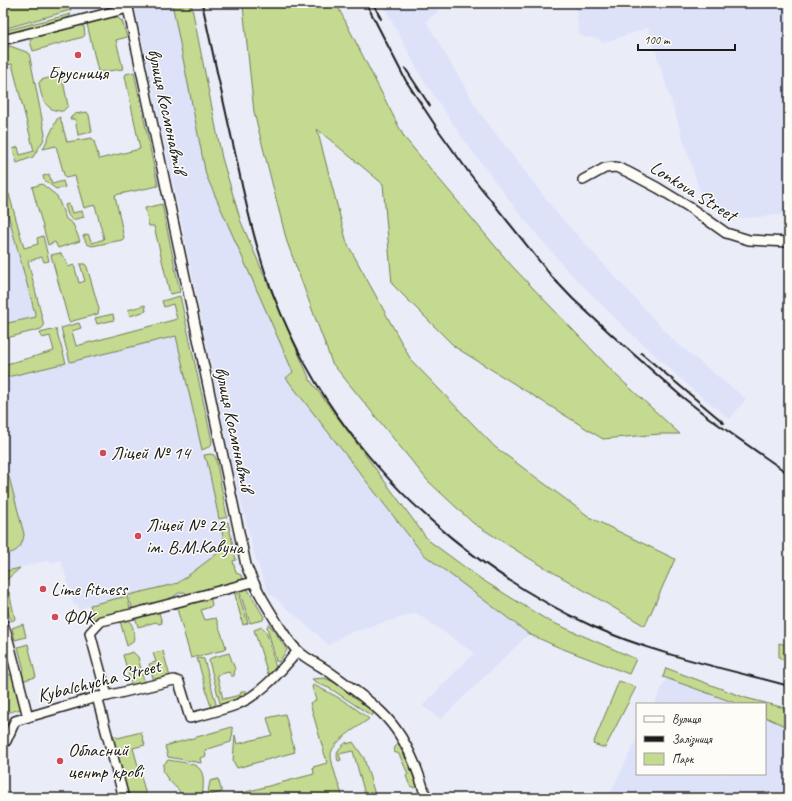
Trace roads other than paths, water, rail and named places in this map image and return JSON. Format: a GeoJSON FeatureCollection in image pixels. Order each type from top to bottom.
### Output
{"type":"FeatureCollection","features":[{"type":"Feature","properties":{"kind":"street"},"geometry":{"type":"LineString","coordinates":[[3,40],[127,6]]}},
{"type":"Feature","properties":{"kind":"street","name":"вулиця Космонавтів"},"geometry":{"type":"LineString","coordinates":[[127,6],[236,524],[244,558],[252,582],[288,639],[298,651],[316,662],[365,698],[392,724],[405,745],[418,772],[426,798]]}},
{"type":"Feature","properties":{"kind":"street","name":"Lonkova Street"},"geometry":{"type":"LineString","coordinates":[[583,180],[605,168],[616,167],[658,188],[726,233],[749,240],[789,242]]}},
{"type":"Feature","properties":{"kind":"street"},"geometry":{"type":"LineString","coordinates":[[107,696],[90,633],[101,621],[252,582]]}},
{"type":"Feature","properties":{"kind":"street","name":"Kybalchycha Street"},"geometry":{"type":"LineString","coordinates":[[3,624],[8,636],[28,717],[97,697],[177,680],[179,682],[190,718],[237,704],[251,697],[268,684],[298,651]]}},
{"type":"Feature","properties":{"kind":"street"},"geometry":{"type":"LineString","coordinates":[[97,697],[124,798]]}},
{"type":"Feature","properties":{"kind":"street"},"geometry":{"type":"LineString","coordinates":[[3,742],[6,741],[15,721],[28,717]]}},
{"type":"Feature","properties":{"kind":"railway"},"geometry":{"type":"LineString","coordinates":[[202,3],[246,201],[266,275],[288,330],[306,365],[326,399],[362,448],[419,510],[451,537],[484,563],[555,607],[592,626],[640,645],[689,660],[789,686]]}},
{"type":"Feature","properties":{"kind":"railway"},"geometry":{"type":"LineString","coordinates":[[366,3],[406,81],[439,131],[470,174],[552,277],[573,299],[613,336],[681,396],[709,418],[789,474]]}},
{"type":"Feature","properties":{"kind":"railway"},"geometry":{"type":"LineString","coordinates":[[373,3],[381,19]]}},
{"type":"Feature","properties":{"kind":"railway"},"geometry":{"type":"LineString","coordinates":[[405,68],[430,106]]}},
{"type":"Feature","properties":{"kind":"railway"},"geometry":{"type":"LineString","coordinates":[[641,353],[724,423]]}},
{"type":"Feature","properties":{"kind":"place","name":"Брусниця"},"geometry":{"type":"Point","coordinates":[78,55]}},
{"type":"Feature","properties":{"kind":"place","name":"Ліцей № 14"},"geometry":{"type":"Point","coordinates":[103,453]}},
{"type":"Feature","properties":{"kind":"place","name":"Ліцей № 22 ім. В.М.Кавуна"},"geometry":{"type":"Point","coordinates":[138,536]}},
{"type":"Feature","properties":{"kind":"place","name":"Lime fitness"},"geometry":{"type":"Point","coordinates":[43,589]}},
{"type":"Feature","properties":{"kind":"place","name":"ФОК"},"geometry":{"type":"Point","coordinates":[55,617]}},
{"type":"Feature","properties":{"kind":"place","name":"Обласний центр крові"},"geometry":{"type":"Point","coordinates":[60,761]}}]}
